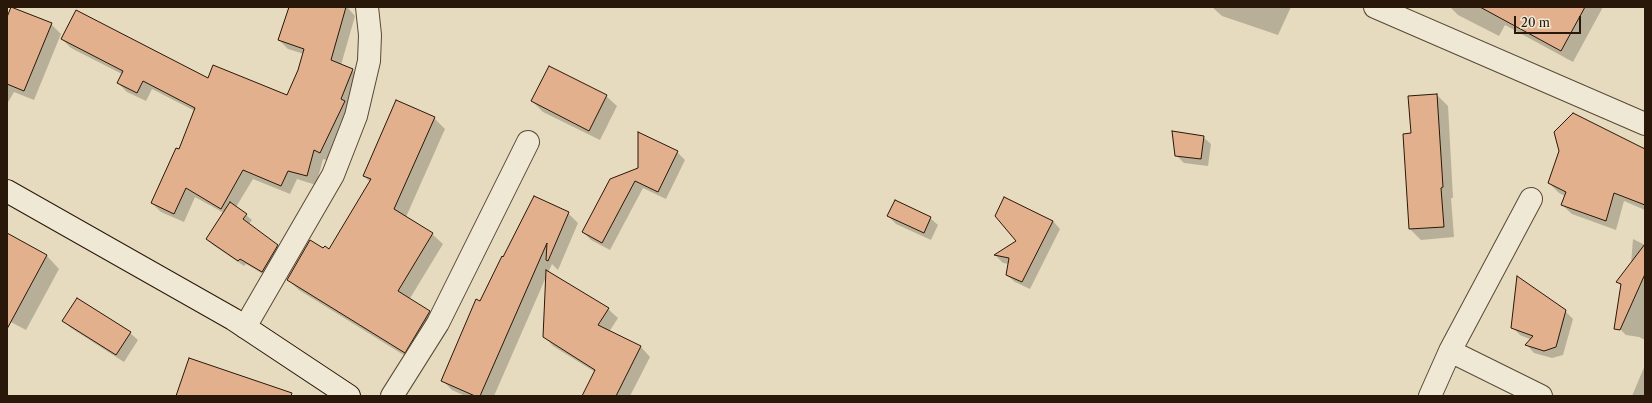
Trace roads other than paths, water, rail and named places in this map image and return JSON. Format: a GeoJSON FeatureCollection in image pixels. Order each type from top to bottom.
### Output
{"type":"FeatureCollection","features":[{"type":"Feature","properties":{"kind":"street"},"geometry":{"type":"LineString","coordinates":[[245,327],[333,175],[351,130],[356,116],[369,62],[370,35],[367,7]]}},
{"type":"Feature","properties":{"kind":"street"},"geometry":{"type":"LineString","coordinates":[[1375,7],[1645,124]]}},
{"type":"Feature","properties":{"kind":"street"},"geometry":{"type":"LineString","coordinates":[[392,396],[438,323],[528,142]]}},
{"type":"Feature","properties":{"kind":"street"},"geometry":{"type":"LineString","coordinates":[[7,191],[245,327],[349,396]]}},
{"type":"Feature","properties":{"kind":"street"},"geometry":{"type":"LineString","coordinates":[[1430,396],[1450,352],[1532,199]]}},
{"type":"Feature","properties":{"kind":"street"},"geometry":{"type":"LineString","coordinates":[[1450,352],[1540,396]]}}]}
